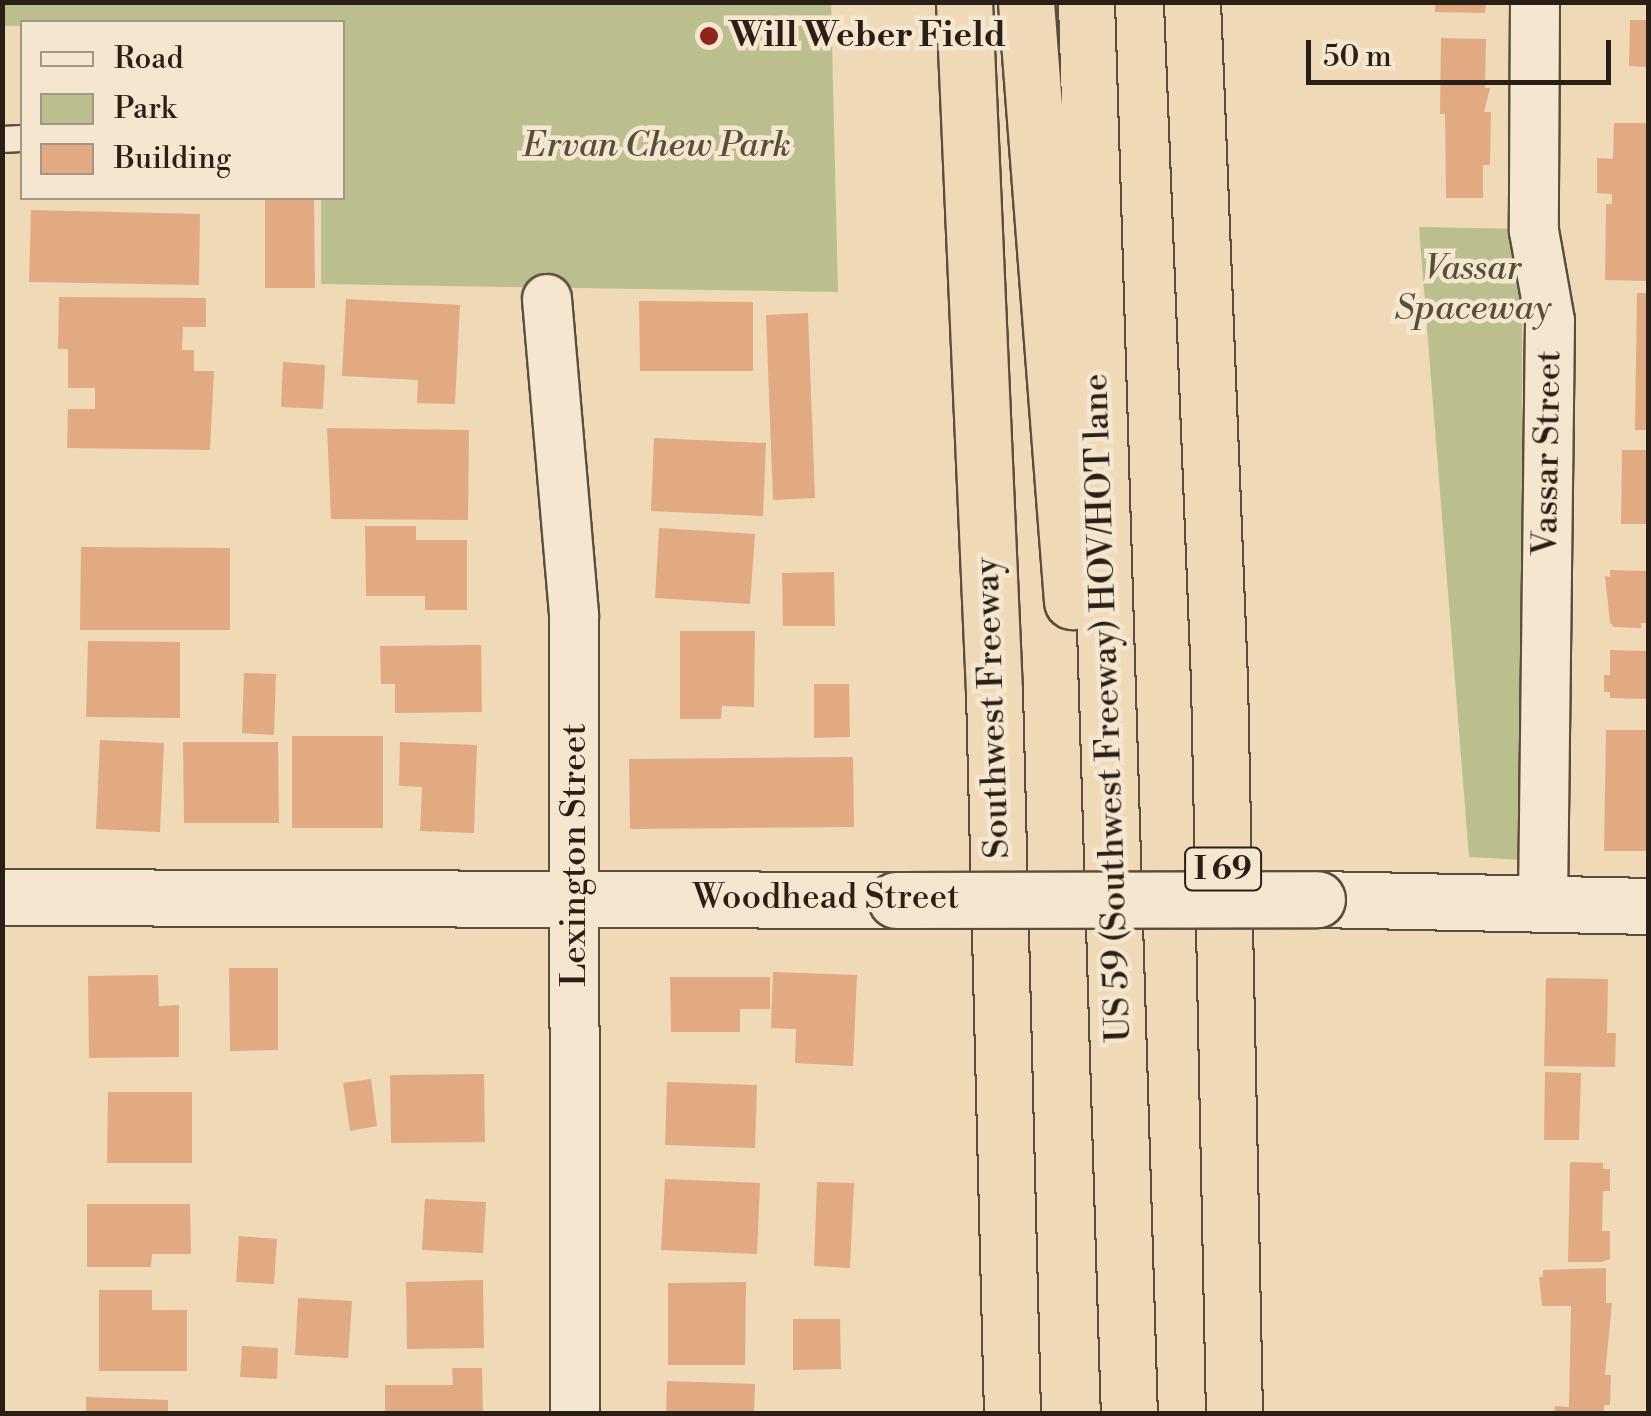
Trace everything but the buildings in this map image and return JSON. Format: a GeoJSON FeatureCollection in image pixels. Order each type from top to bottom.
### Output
{"type":"FeatureCollection","features":[{"type":"Feature","properties":{"kind":"highway","name":"Southwest Freeway"},"geometry":{"type":"LineString","coordinates":[[964,2],[994,692],[1012,1414]]}},
{"type":"Feature","properties":{"kind":"highway"},"geometry":{"type":"LineString","coordinates":[[1026,2],[1042,249],[1121,1187]]}},
{"type":"Feature","properties":{"kind":"highway","name":"US 59 (Southwest Freeway) HOV/HOT lane"},"geometry":{"type":"LineString","coordinates":[[1086,2],[1129,1414]]}},
{"type":"Feature","properties":{"kind":"highway"},"geometry":{"type":"LineString","coordinates":[[1121,1187],[1126,618],[1122,2]]}},
{"type":"Feature","properties":{"kind":"highway","name":"I 69"},"geometry":{"type":"LineString","coordinates":[[1192,2],[1219,680],[1234,1414]]}},
{"type":"Feature","properties":{"kind":"street","name":"Vassar Street"},"geometry":{"type":"LineString","coordinates":[[1535,2],[1534,231],[1550,321],[1543,905]]}},
{"type":"Feature","properties":{"kind":"street","name":"Lexington Street"},"geometry":{"type":"LineString","coordinates":[[548,298],[574,615],[575,1414]]}},
{"type":"Feature","properties":{"kind":"street","name":"Woodhead Street"},"geometry":{"type":"LineString","coordinates":[[2,897],[1317,900],[1648,906]]}},
{"type":"Feature","properties":{"kind":"green space","name":"Ervan Chew Park"},"geometry":{"type":"Polygon","coordinates":[[[3,2],[831,3],[838,292],[321,284],[321,200],[345,200],[345,20],[20,20],[20,26],[3,26],[3,2]]]}},
{"type":"Feature","properties":{"kind":"green space","name":"Vassar Spaceway"},"geometry":{"type":"Polygon","coordinates":[[[1419,227],[1522,229],[1523,860],[1469,857],[1419,227]]]}},
{"type":"Feature","properties":{"kind":"place","name":"Will Weber Field"},"geometry":{"type":"Point","coordinates":[709,36]}}]}
